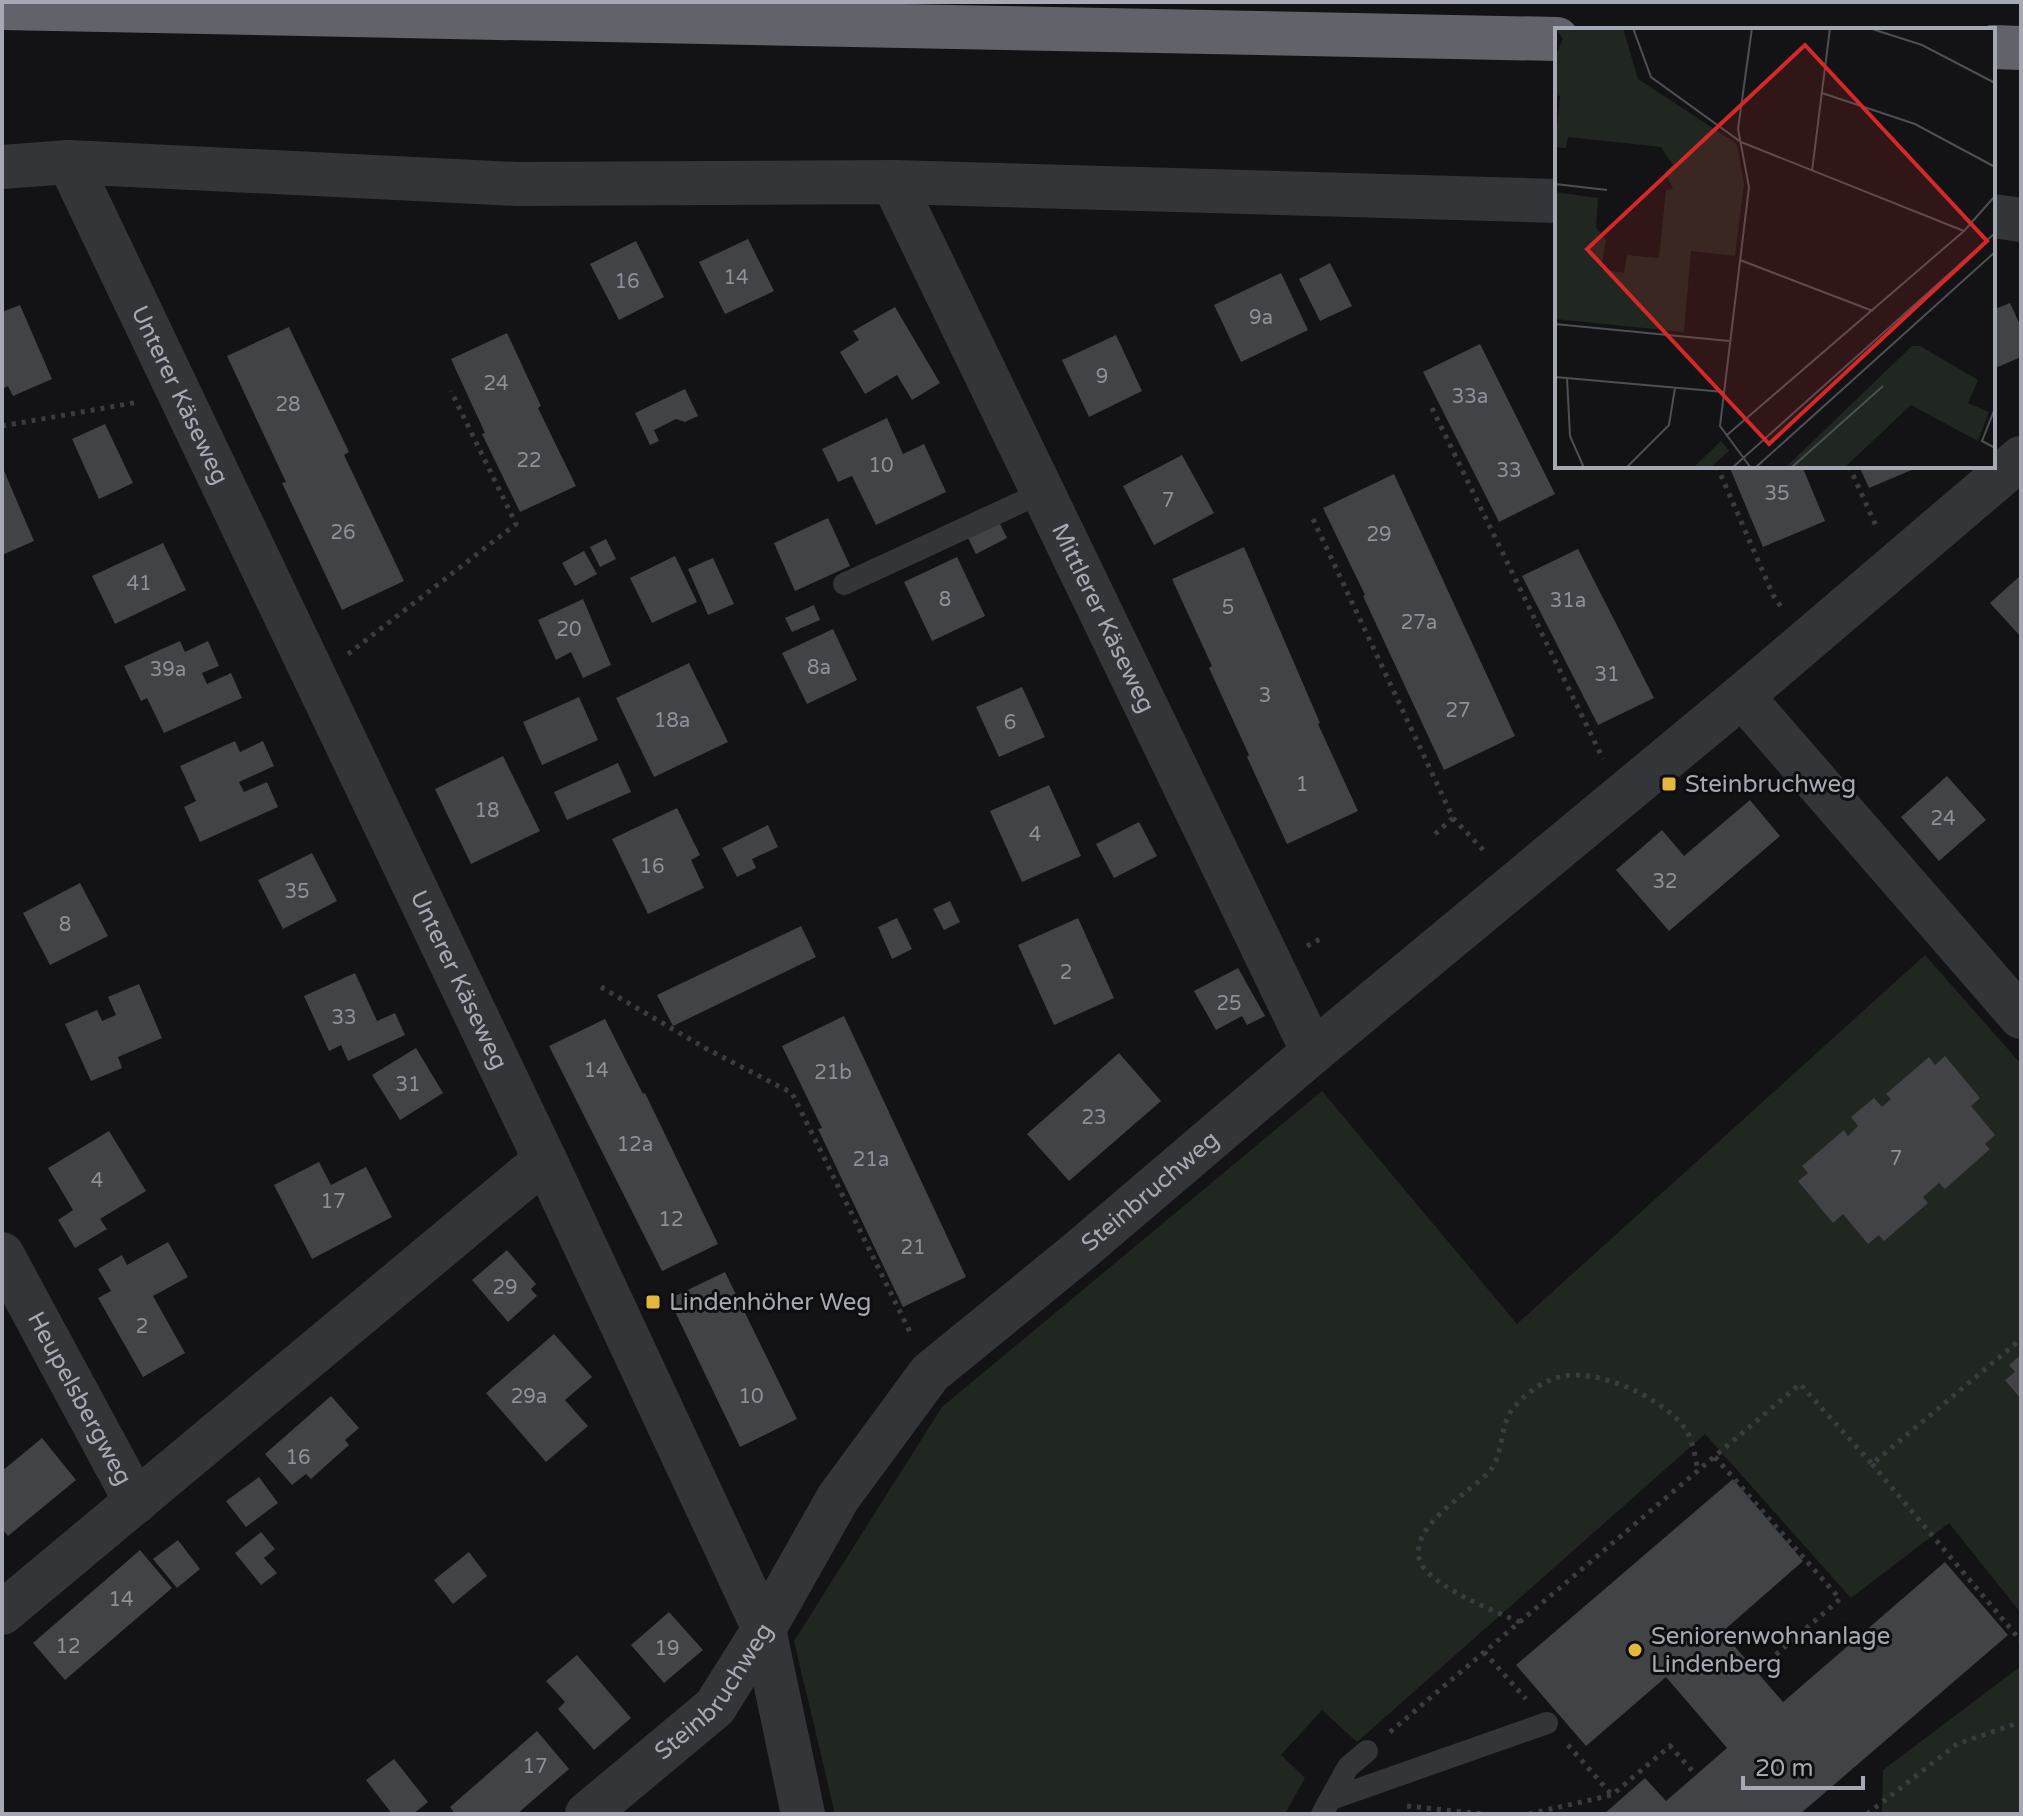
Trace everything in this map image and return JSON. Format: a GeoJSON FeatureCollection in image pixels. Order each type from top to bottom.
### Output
{"type":"FeatureCollection","features":[{"type":"Feature","properties":{"kind":"highway"},"geometry":{"type":"LineString","coordinates":[[2,8],[1555,39]]}},
{"type":"Feature","properties":{"kind":"highway"},"geometry":{"type":"LineString","coordinates":[[1995,47],[2021,48]]}},
{"type":"Feature","properties":{"kind":"street"},"geometry":{"type":"LineString","coordinates":[[2,167],[69,162],[517,184],[893,182],[1555,201]]}},
{"type":"Feature","properties":{"kind":"street","name":"Unterer Käseweg"},"geometry":{"type":"LineString","coordinates":[[69,162],[545,1160],[764,1629],[803,1814]]}},
{"type":"Feature","properties":{"kind":"street","name":"Mittlerer Käseweg"},"geometry":{"type":"LineString","coordinates":[[893,182],[1313,1052]]}},
{"type":"Feature","properties":{"kind":"street"},"geometry":{"type":"LineString","coordinates":[[1995,216],[2021,220]]}},
{"type":"Feature","properties":{"kind":"street","name":"Steinbruchweg"},"geometry":{"type":"LineString","coordinates":[[587,1814],[715,1707],[764,1629],[838,1498],[930,1373],[1900,562],[2016,471]]}},
{"type":"Feature","properties":{"kind":"street"},"geometry":{"type":"LineString","coordinates":[[1742,696],[2021,1017]]}},
{"type":"Feature","properties":{"kind":"street"},"geometry":{"type":"LineString","coordinates":[[2,1613],[545,1160]]}},
{"type":"Feature","properties":{"kind":"street","name":"Heupelsbergweg"},"geometry":{"type":"LineString","coordinates":[[2,1254],[136,1502]]}},
{"type":"Feature","properties":{"kind":"lane"},"geometry":{"type":"LineString","coordinates":[[844,584],[1043,492]]}},
{"type":"Feature","properties":{"kind":"lane"},"geometry":{"type":"LineString","coordinates":[[1326,1806],[1547,1723]]}},
{"type":"Feature","properties":{"kind":"lane"},"geometry":{"type":"LineString","coordinates":[[1326,1806],[1348,1767],[1367,1751]]}},
{"type":"Feature","properties":{"kind":"path"},"geometry":{"type":"LineString","coordinates":[[313,675],[344,658],[516,524],[451,391]]}},
{"type":"Feature","properties":{"kind":"path"},"geometry":{"type":"LineString","coordinates":[[2,426],[181,395]]}},
{"type":"Feature","properties":{"kind":"path"},"geometry":{"type":"LineString","coordinates":[[1432,408],[1609,772],[1628,791]]}},
{"type":"Feature","properties":{"kind":"path"},"geometry":{"type":"LineString","coordinates":[[1718,468],[1773,595],[1807,641]]}},
{"type":"Feature","properties":{"kind":"path"},"geometry":{"type":"LineString","coordinates":[[1850,468],[1883,542],[1900,562]]}},
{"type":"Feature","properties":{"kind":"path"},"geometry":{"type":"LineString","coordinates":[[1313,519],[1453,818],[1515,884]]}},
{"type":"Feature","properties":{"kind":"path"},"geometry":{"type":"LineString","coordinates":[[1435,834],[1453,818]]}},
{"type":"Feature","properties":{"kind":"path"},"geometry":{"type":"LineString","coordinates":[[601,987],[705,1048],[792,1093],[930,1373]]}},
{"type":"Feature","properties":{"kind":"path"},"geometry":{"type":"LineString","coordinates":[[1872,1464],[2021,1339]]}},
{"type":"Feature","properties":{"kind":"path"},"geometry":{"type":"LineString","coordinates":[[1520,1622],[1456,1594],[1419,1562],[1418,1550],[1425,1530],[1495,1463],[1499,1441],[1511,1409],[1529,1392],[1557,1377],[1574,1375],[1625,1387],[1665,1408],[1687,1431],[1698,1470]]}},
{"type":"Feature","properties":{"kind":"path"},"geometry":{"type":"LineString","coordinates":[[1367,1751],[1800,1384],[1872,1464],[2021,1641]]}},
{"type":"Feature","properties":{"kind":"path"},"geometry":{"type":"LineString","coordinates":[[1715,1457],[1840,1599],[1764,1665]]}},
{"type":"Feature","properties":{"kind":"path"},"geometry":{"type":"LineString","coordinates":[[1867,1814],[1957,1744],[2021,1722]]}},
{"type":"Feature","properties":{"kind":"path"},"geometry":{"type":"LineString","coordinates":[[1529,1814],[1612,1795],[1670,1746],[1696,1775]]}},
{"type":"Feature","properties":{"kind":"shaded area"},"geometry":{"type":"Polygon","coordinates":[[[1925,955],[2021,1064],[2021,1613],[1949,1523],[1851,1598],[1705,1434],[1357,1742],[1322,1710],[1281,1755],[1305,1778],[1285,1814],[835,1814],[794,1641],[942,1407],[1322,1091],[1517,1324],[1925,955]]]}},
{"type":"Feature","properties":{"kind":"shaded area"},"geometry":{"type":"Polygon","coordinates":[[[2021,1666],[2021,1814],[1882,1814],[1883,1770],[2021,1666]]]}},
{"type":"Feature","properties":{"kind":"building"},"geometry":{"type":"Polygon","coordinates":[[[748,239],[774,291],[725,314],[699,262],[748,239]]]}},
{"type":"Feature","properties":{"kind":"building"},"geometry":{"type":"Polygon","coordinates":[[[636,241],[664,297],[619,320],[590,264],[636,241]]]}},
{"type":"Feature","properties":{"kind":"building"},"geometry":{"type":"Polygon","coordinates":[[[1330,263],[1352,306],[1320,321],[1299,279],[1330,263]]]}},
{"type":"Feature","properties":{"kind":"building"},"geometry":{"type":"Polygon","coordinates":[[[1281,273],[1308,330],[1241,362],[1214,305],[1281,273]]]}},
{"type":"Feature","properties":{"kind":"building"},"geometry":{"type":"Polygon","coordinates":[[[2010,303],[2021,327],[2021,357],[1995,368],[1995,309],[2010,303]]]}},
{"type":"Feature","properties":{"kind":"building"},"geometry":{"type":"Polygon","coordinates":[[[20,305],[52,379],[13,396],[8,386],[2,389],[2,312],[20,305]]]}},
{"type":"Feature","properties":{"kind":"building"},"geometry":{"type":"Polygon","coordinates":[[[895,307],[940,383],[912,400],[897,375],[865,394],[840,352],[859,340],[853,331],[895,307]]]}},
{"type":"Feature","properties":{"kind":"building"},"geometry":{"type":"Polygon","coordinates":[[[289,327],[349,452],[344,455],[404,581],[342,610],[227,356],[289,327]]]}},
{"type":"Feature","properties":{"kind":"building"},"geometry":{"type":"Polygon","coordinates":[[[507,333],[541,406],[538,408],[576,486],[520,512],[482,434],[485,433],[451,359],[507,333]]]}},
{"type":"Feature","properties":{"kind":"building"},"geometry":{"type":"Polygon","coordinates":[[[1116,335],[1142,391],[1089,417],[1062,360],[1116,335]]]}},
{"type":"Feature","properties":{"kind":"building"},"geometry":{"type":"Polygon","coordinates":[[[1480,344],[1555,494],[1499,522],[1423,372],[1480,344]]]}},
{"type":"Feature","properties":{"kind":"building"},"geometry":{"type":"Polygon","coordinates":[[[685,389],[698,416],[685,422],[676,419],[654,430],[659,441],[650,445],[635,413],[685,389]]]}},
{"type":"Feature","properties":{"kind":"building"},"geometry":{"type":"Polygon","coordinates":[[[887,418],[903,454],[924,444],[946,492],[876,525],[852,476],[838,482],[822,449],[887,418]]]}},
{"type":"Feature","properties":{"kind":"building"},"geometry":{"type":"Polygon","coordinates":[[[105,424],[133,483],[99,499],[72,439],[105,424]]]}},
{"type":"Feature","properties":{"kind":"building"},"geometry":{"type":"Polygon","coordinates":[[[1182,455],[1214,513],[1154,545],[1123,486],[1182,455]]]}},
{"type":"Feature","properties":{"kind":"building"},"geometry":{"type":"Polygon","coordinates":[[[2,466],[34,541],[2,555],[2,466]]]}},
{"type":"Feature","properties":{"kind":"building"},"geometry":{"type":"Polygon","coordinates":[[[1730,468],[1803,468],[1825,521],[1763,547],[1730,468]]]}},
{"type":"Feature","properties":{"kind":"building"},"geometry":{"type":"Polygon","coordinates":[[[1860,468],[1916,468],[1869,488],[1860,468]]]}},
{"type":"Feature","properties":{"kind":"building"},"geometry":{"type":"Polygon","coordinates":[[[1394,474],[1515,736],[1444,770],[1323,508],[1394,474]]]}},
{"type":"Feature","properties":{"kind":"building"},"geometry":{"type":"Polygon","coordinates":[[[828,518],[850,566],[795,591],[774,543],[828,518]]]}},
{"type":"Feature","properties":{"kind":"building"},"geometry":{"type":"Polygon","coordinates":[[[997,518],[1007,538],[976,554],[966,534],[997,518]]]}},
{"type":"Feature","properties":{"kind":"building"},"geometry":{"type":"Polygon","coordinates":[[[606,539],[616,559],[600,567],[590,547],[606,539]]]}},
{"type":"Feature","properties":{"kind":"building"},"geometry":{"type":"Polygon","coordinates":[[[163,543],[186,590],[115,624],[92,576],[163,543]]]}},
{"type":"Feature","properties":{"kind":"building"},"geometry":{"type":"Polygon","coordinates":[[[1244,547],[1358,811],[1287,844],[1172,579],[1244,547]]]}},
{"type":"Feature","properties":{"kind":"building"},"geometry":{"type":"Polygon","coordinates":[[[1578,549],[1654,698],[1598,725],[1522,576],[1578,549]]]}},
{"type":"Feature","properties":{"kind":"building"},"geometry":{"type":"Polygon","coordinates":[[[584,551],[597,574],[575,586],[562,563],[584,551]]]}},
{"type":"Feature","properties":{"kind":"building"},"geometry":{"type":"Polygon","coordinates":[[[675,556],[697,602],[652,623],[630,578],[675,556]]]}},
{"type":"Feature","properties":{"kind":"building"},"geometry":{"type":"Polygon","coordinates":[[[957,557],[985,616],[932,641],[904,582],[957,557]]]}},
{"type":"Feature","properties":{"kind":"building"},"geometry":{"type":"Polygon","coordinates":[[[713,558],[734,604],[708,615],[688,569],[713,558]]]}},
{"type":"Feature","properties":{"kind":"building"},"geometry":{"type":"Polygon","coordinates":[[[2021,575],[2021,637],[1990,603],[2021,575]]]}},
{"type":"Feature","properties":{"kind":"building"},"geometry":{"type":"Polygon","coordinates":[[[583,599],[611,665],[583,678],[571,652],[556,660],[538,620],[583,599]]]}},
{"type":"Feature","properties":{"kind":"building"},"geometry":{"type":"Polygon","coordinates":[[[814,605],[820,620],[792,632],[785,618],[814,605]]]}},
{"type":"Feature","properties":{"kind":"building"},"geometry":{"type":"Polygon","coordinates":[[[833,629],[857,680],[807,704],[782,653],[833,629]]]}},
{"type":"Feature","properties":{"kind":"building"},"geometry":{"type":"Polygon","coordinates":[[[180,641],[185,652],[208,641],[219,666],[202,673],[207,684],[231,673],[242,698],[164,733],[147,698],[141,701],[124,666],[180,641]]]}},
{"type":"Feature","properties":{"kind":"building"},"geometry":{"type":"Polygon","coordinates":[[[689,663],[728,742],[654,777],[616,698],[689,663]]]}},
{"type":"Feature","properties":{"kind":"building"},"geometry":{"type":"Polygon","coordinates":[[[1022,687],[1045,737],[999,757],[976,707],[1022,687]]]}},
{"type":"Feature","properties":{"kind":"building"},"geometry":{"type":"Polygon","coordinates":[[[579,697],[598,740],[542,765],[523,722],[579,697]]]}},
{"type":"Feature","properties":{"kind":"building"},"geometry":{"type":"Polygon","coordinates":[[[235,741],[240,752],[263,741],[274,766],[239,782],[244,792],[267,782],[278,807],[200,842],[184,807],[196,801],[180,766],[235,741]]]}},
{"type":"Feature","properties":{"kind":"building"},"geometry":{"type":"Polygon","coordinates":[[[503,756],[540,831],[471,864],[435,789],[503,756]]]}},
{"type":"Feature","properties":{"kind":"building"},"geometry":{"type":"Polygon","coordinates":[[[618,763],[631,792],[567,820],[554,792],[618,763]]]}},
{"type":"Feature","properties":{"kind":"building"},"geometry":{"type":"Polygon","coordinates":[[[1947,776],[1986,820],[1939,861],[1901,817],[1947,776]]]}},
{"type":"Feature","properties":{"kind":"building"},"geometry":{"type":"Polygon","coordinates":[[[1049,785],[1081,856],[1022,882],[990,811],[1049,785]]]}},
{"type":"Feature","properties":{"kind":"building"},"geometry":{"type":"Polygon","coordinates":[[[1750,800],[1780,836],[1669,931],[1616,870],[1662,830],[1684,856],[1750,800]]]}},
{"type":"Feature","properties":{"kind":"building"},"geometry":{"type":"Polygon","coordinates":[[[677,808],[700,855],[691,860],[704,888],[648,914],[612,839],[677,808]]]}},
{"type":"Feature","properties":{"kind":"building"},"geometry":{"type":"Polygon","coordinates":[[[1139,822],[1157,856],[1114,878],[1096,844],[1139,822]]]}},
{"type":"Feature","properties":{"kind":"building"},"geometry":{"type":"Polygon","coordinates":[[[768,825],[778,847],[752,859],[756,868],[737,877],[722,848],[768,825]]]}},
{"type":"Feature","properties":{"kind":"building"},"geometry":{"type":"Polygon","coordinates":[[[312,853],[337,901],[283,929],[258,880],[312,853]]]}},
{"type":"Feature","properties":{"kind":"building"},"geometry":{"type":"Polygon","coordinates":[[[80,883],[108,936],[50,965],[23,913],[80,883]]]}},
{"type":"Feature","properties":{"kind":"building"},"geometry":{"type":"Polygon","coordinates":[[[950,901],[960,922],[944,930],[933,909],[950,901]]]}},
{"type":"Feature","properties":{"kind":"building"},"geometry":{"type":"Polygon","coordinates":[[[897,918],[912,949],[892,959],[878,927],[897,918]]]}},
{"type":"Feature","properties":{"kind":"building"},"geometry":{"type":"Polygon","coordinates":[[[1078,918],[1114,998],[1054,1025],[1018,945],[1078,918]]]}},
{"type":"Feature","properties":{"kind":"building"},"geometry":{"type":"Polygon","coordinates":[[[801,926],[816,957],[673,1026],[657,995],[801,926]]]}},
{"type":"Feature","properties":{"kind":"building"},"geometry":{"type":"Polygon","coordinates":[[[1238,968],[1265,1016],[1247,1025],[1242,1016],[1216,1030],[1194,991],[1238,968]]]}},
{"type":"Feature","properties":{"kind":"building"},"geometry":{"type":"Polygon","coordinates":[[[355,973],[377,1021],[395,1013],[405,1035],[348,1061],[341,1045],[329,1051],[304,996],[355,973]]]}},
{"type":"Feature","properties":{"kind":"building"},"geometry":{"type":"Polygon","coordinates":[[[139,984],[162,1038],[118,1057],[122,1068],[91,1081],[65,1024],[97,1010],[102,1021],[116,1015],[108,997],[139,984]]]}},
{"type":"Feature","properties":{"kind":"building"},"geometry":{"type":"Polygon","coordinates":[[[844,1016],[966,1277],[903,1307],[782,1046],[844,1016]]]}},
{"type":"Feature","properties":{"kind":"building"},"geometry":{"type":"Polygon","coordinates":[[[605,1019],[645,1093],[718,1244],[662,1271],[549,1046],[605,1019]]]}},
{"type":"Feature","properties":{"kind":"building"},"geometry":{"type":"Polygon","coordinates":[[[416,1048],[443,1093],[400,1120],[372,1075],[416,1048]]]}},
{"type":"Feature","properties":{"kind":"building"},"geometry":{"type":"Polygon","coordinates":[[[1119,1053],[1161,1101],[1069,1181],[1027,1134],[1119,1053]]]}},
{"type":"Feature","properties":{"kind":"building"},"geometry":{"type":"Polygon","coordinates":[[[1945,1056],[1980,1098],[1971,1106],[1995,1135],[1985,1144],[1990,1149],[1945,1189],[1939,1183],[1923,1197],[1928,1203],[1884,1241],[1879,1235],[1868,1244],[1843,1214],[1833,1223],[1798,1181],[1808,1173],[1802,1166],[1844,1130],[1848,1136],[1858,1126],[1851,1117],[1874,1098],[1882,1107],[1891,1099],[1886,1094],[1929,1057],[1935,1065],[1945,1056]]]}},
{"type":"Feature","properties":{"kind":"building"},"geometry":{"type":"Polygon","coordinates":[[[109,1131],[146,1191],[100,1219],[107,1229],[75,1248],[58,1220],[73,1210],[48,1168],[109,1131]]]}},
{"type":"Feature","properties":{"kind":"building"},"geometry":{"type":"Polygon","coordinates":[[[319,1162],[331,1185],[366,1167],[392,1217],[312,1259],[274,1185],[319,1162]]]}},
{"type":"Feature","properties":{"kind":"building"},"geometry":{"type":"Polygon","coordinates":[[[168,1242],[188,1277],[153,1296],[185,1353],[143,1377],[98,1298],[111,1291],[98,1269],[122,1255],[127,1265],[168,1242]]]}},
{"type":"Feature","properties":{"kind":"building"},"geometry":{"type":"Polygon","coordinates":[[[507,1250],[536,1284],[531,1289],[537,1296],[508,1322],[472,1280],[507,1250]]]}},
{"type":"Feature","properties":{"kind":"building"},"geometry":{"type":"Polygon","coordinates":[[[725,1272],[797,1419],[740,1447],[669,1299],[725,1272]]]}},
{"type":"Feature","properties":{"kind":"building"},"geometry":{"type":"Polygon","coordinates":[[[554,1334],[592,1377],[565,1400],[588,1426],[546,1462],[486,1393],[554,1334]]]}},
{"type":"Feature","properties":{"kind":"building"},"geometry":{"type":"Polygon","coordinates":[[[2021,1355],[2021,1399],[2005,1380],[2015,1372],[2009,1365],[2021,1355]]]}},
{"type":"Feature","properties":{"kind":"building"},"geometry":{"type":"Polygon","coordinates":[[[331,1396],[359,1428],[345,1440],[349,1445],[311,1479],[306,1474],[292,1485],[265,1454],[331,1396]]]}},
{"type":"Feature","properties":{"kind":"building"},"geometry":{"type":"Polygon","coordinates":[[[42,1438],[76,1480],[8,1536],[2,1529],[2,1471],[42,1438]]]}},
{"type":"Feature","properties":{"kind":"building"},"geometry":{"type":"Polygon","coordinates":[[[259,1477],[278,1503],[246,1527],[226,1501],[259,1477]]]}},
{"type":"Feature","properties":{"kind":"building","name":"Seniorenwohnanlage Lindenberg"},"geometry":{"type":"Polygon","coordinates":[[[1733,1479],[1803,1561],[1722,1632],[1783,1702],[1945,1562],[2008,1635],[1800,1814],[1604,1814],[1645,1778],[1666,1801],[1727,1748],[1666,1677],[1586,1746],[1516,1665],[1733,1479]]]}},
{"type":"Feature","properties":{"kind":"building"},"geometry":{"type":"Polygon","coordinates":[[[261,1532],[275,1549],[264,1558],[277,1573],[261,1585],[235,1553],[261,1532]]]}},
{"type":"Feature","properties":{"kind":"building"},"geometry":{"type":"Polygon","coordinates":[[[178,1540],[200,1569],[177,1588],[153,1559],[178,1540]]]}},
{"type":"Feature","properties":{"kind":"building"},"geometry":{"type":"Polygon","coordinates":[[[140,1550],[172,1588],[65,1680],[33,1643],[140,1550]]]}},
{"type":"Feature","properties":{"kind":"building"},"geometry":{"type":"Polygon","coordinates":[[[469,1552],[487,1576],[453,1604],[434,1580],[469,1552]]]}},
{"type":"Feature","properties":{"kind":"building"},"geometry":{"type":"Polygon","coordinates":[[[669,1612],[703,1650],[664,1683],[631,1645],[669,1612]]]}},
{"type":"Feature","properties":{"kind":"building"},"geometry":{"type":"Polygon","coordinates":[[[577,1655],[631,1718],[594,1750],[558,1709],[565,1702],[546,1681],[577,1655]]]}},
{"type":"Feature","properties":{"kind":"building"},"geometry":{"type":"Polygon","coordinates":[[[537,1731],[569,1769],[517,1814],[455,1814],[450,1807],[537,1731]]]}},
{"type":"Feature","properties":{"kind":"building"},"geometry":{"type":"Polygon","coordinates":[[[394,1759],[428,1802],[413,1814],[392,1814],[366,1780],[394,1759]]]}},
{"type":"Feature","properties":{"kind":"place","name":"Steinbruchweg"},"geometry":{"type":"Point","coordinates":[1669,784]}},
{"type":"Feature","properties":{"kind":"place","name":"Lindenhöher Weg"},"geometry":{"type":"Point","coordinates":[653,1302]}},
{"type":"Feature","properties":{"kind":"place","name":"Seniorenwohnanlage Lindenberg"},"geometry":{"type":"Point","coordinates":[1635,1650]}}]}
